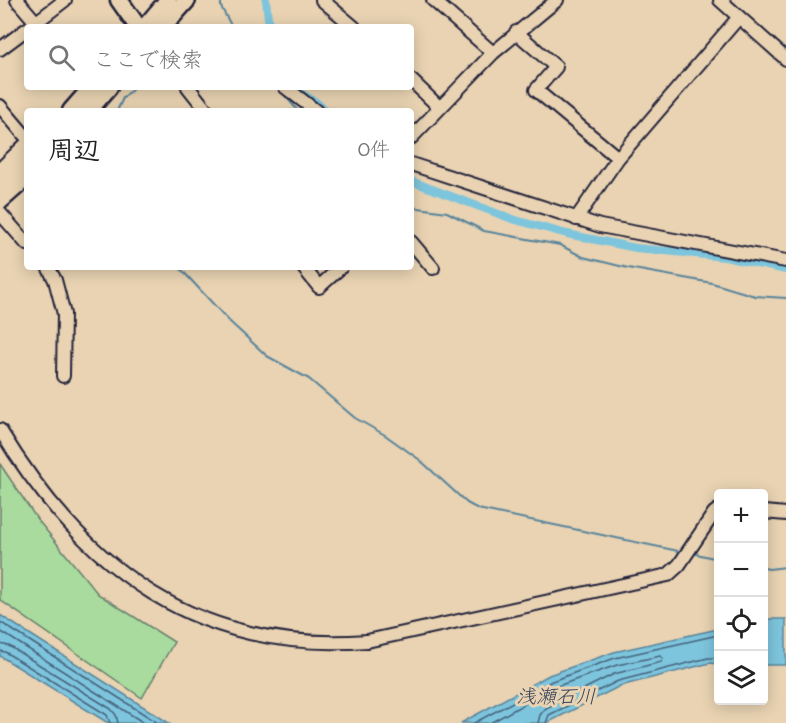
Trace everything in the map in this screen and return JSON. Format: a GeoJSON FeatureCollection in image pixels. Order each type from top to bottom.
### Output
{"type":"FeatureCollection","features":[{"type":"Feature","properties":{"kind":"highway"},"geometry":{"type":"LineString","coordinates":[[120,0],[136,24]]}},
{"type":"Feature","properties":{"kind":"highway"},"geometry":{"type":"LineString","coordinates":[[148,24],[168,0]]}},
{"type":"Feature","properties":{"kind":"highway"},"geometry":{"type":"LineString","coordinates":[[166,24],[187,0]]}},
{"type":"Feature","properties":{"kind":"highway"},"geometry":{"type":"LineString","coordinates":[[73,108],[89,90]]}},
{"type":"Feature","properties":{"kind":"highway"},"geometry":{"type":"LineString","coordinates":[[91,108],[106,90]]}},
{"type":"Feature","properties":{"kind":"highway"},"geometry":{"type":"LineString","coordinates":[[0,183],[24,162]]}},
{"type":"Feature","properties":{"kind":"highway"},"geometry":{"type":"LineString","coordinates":[[1,212],[24,181]]}},
{"type":"Feature","properties":{"kind":"street"},"geometry":{"type":"LineString","coordinates":[[17,0],[32,24]]}},
{"type":"Feature","properties":{"kind":"street"},"geometry":{"type":"LineString","coordinates":[[35,24],[65,0]]}},
{"type":"Feature","properties":{"kind":"street"},"geometry":{"type":"LineString","coordinates":[[322,0],[350,24]]}},
{"type":"Feature","properties":{"kind":"street"},"geometry":{"type":"LineString","coordinates":[[433,0],[493,53]]}},
{"type":"Feature","properties":{"kind":"street"},"geometry":{"type":"LineString","coordinates":[[414,135],[493,53],[557,0]]}},
{"type":"Feature","properties":{"kind":"street"},"geometry":{"type":"LineString","coordinates":[[720,0],[786,59]]}},
{"type":"Feature","properties":{"kind":"street"},"geometry":{"type":"LineString","coordinates":[[576,219],[618,158],[739,17]]}},
{"type":"Feature","properties":{"kind":"street"},"geometry":{"type":"LineString","coordinates":[[0,49],[24,32]]}},
{"type":"Feature","properties":{"kind":"street"},"geometry":{"type":"LineString","coordinates":[[516,32],[556,67],[536,90],[618,158]]}},
{"type":"Feature","properties":{"kind":"street"},"geometry":{"type":"LineString","coordinates":[[414,83],[440,108]]}},
{"type":"Feature","properties":{"kind":"street"},"geometry":{"type":"LineString","coordinates":[[190,90],[205,108]]}},
{"type":"Feature","properties":{"kind":"street"},"geometry":{"type":"LineString","coordinates":[[289,90],[312,108]]}},
{"type":"Feature","properties":{"kind":"street"},"geometry":{"type":"LineString","coordinates":[[0,106],[24,134]]}},
{"type":"Feature","properties":{"kind":"street"},"geometry":{"type":"LineString","coordinates":[[0,169],[24,145]]}},
{"type":"Feature","properties":{"kind":"street"},"geometry":{"type":"LineString","coordinates":[[414,165],[600,226],[786,261]]}},
{"type":"Feature","properties":{"kind":"street"},"geometry":{"type":"LineString","coordinates":[[1,212],[24,240]]}},
{"type":"Feature","properties":{"kind":"street"},"geometry":{"type":"LineString","coordinates":[[414,245],[433,267]]}},
{"type":"Feature","properties":{"kind":"street"},"geometry":{"type":"LineString","coordinates":[[50,270],[55,280],[64,314],[63,376]]}},
{"type":"Feature","properties":{"kind":"street"},"geometry":{"type":"LineString","coordinates":[[305,270],[319,287],[338,270]]}},
{"type":"Feature","properties":{"kind":"street"},"geometry":{"type":"LineString","coordinates":[[0,430],[28,475],[62,517],[106,561],[129,579],[185,611],[209,621],[288,641],[323,643],[367,641],[668,575],[680,565],[714,513]]}},
{"type":"Feature","properties":{"kind":"street"},"geometry":{"type":"LineString","coordinates":[[768,512],[786,514]]}},
{"type":"Feature","properties":{"kind":"green space"},"geometry":{"type":"Polygon","coordinates":[[[0,464],[37,519],[98,594],[174,642],[142,698],[0,600],[0,464]]]}},
{"type":"Feature","properties":{"kind":"water"},"geometry":{"type":"Polygon","coordinates":[[[0,615],[169,723],[108,723],[0,656],[0,615]]]}},
{"type":"Feature","properties":{"kind":"water"},"geometry":{"type":"Polygon","coordinates":[[[768,619],[786,619],[786,665],[768,665],[768,619]]]}},
{"type":"Feature","properties":{"kind":"water","name":"浅瀬石川"},"geometry":{"type":"Polygon","coordinates":[[[714,630],[714,664],[620,686],[547,723],[461,723],[549,675],[614,652],[714,630]]]}},
{"type":"Feature","properties":{"kind":"waterway"},"geometry":{"type":"LineString","coordinates":[[221,0],[221,7],[230,24]]}},
{"type":"Feature","properties":{"kind":"waterway"},"geometry":{"type":"LineString","coordinates":[[266,0],[269,24]]}},
{"type":"Feature","properties":{"kind":"waterway"},"geometry":{"type":"LineString","coordinates":[[118,108],[123,98],[132,90]]}},
{"type":"Feature","properties":{"kind":"waterway"},"geometry":{"type":"LineString","coordinates":[[280,90],[296,108]]}},
{"type":"Feature","properties":{"kind":"waterway"},"geometry":{"type":"LineString","coordinates":[[297,91],[323,108]]}},
{"type":"Feature","properties":{"kind":"waterway"},"geometry":{"type":"LineString","coordinates":[[414,182],[512,219],[567,234],[636,248],[725,257],[786,270]]}},
{"type":"Feature","properties":{"kind":"waterway"},"geometry":{"type":"LineString","coordinates":[[414,207],[447,212],[484,231],[560,245],[583,257],[628,268],[712,283],[755,296],[786,298]]}},
{"type":"Feature","properties":{"kind":"waterway"},"geometry":{"type":"LineString","coordinates":[[182,270],[229,321],[267,356],[309,379],[355,418],[385,435],[420,460],[467,503],[478,509],[683,552]]}},
{"type":"Feature","properties":{"kind":"waterway"},"geometry":{"type":"LineString","coordinates":[[692,553],[714,558]]}},
{"type":"Feature","properties":{"kind":"waterway"},"geometry":{"type":"LineString","coordinates":[[768,569],[786,567]]}}]}
